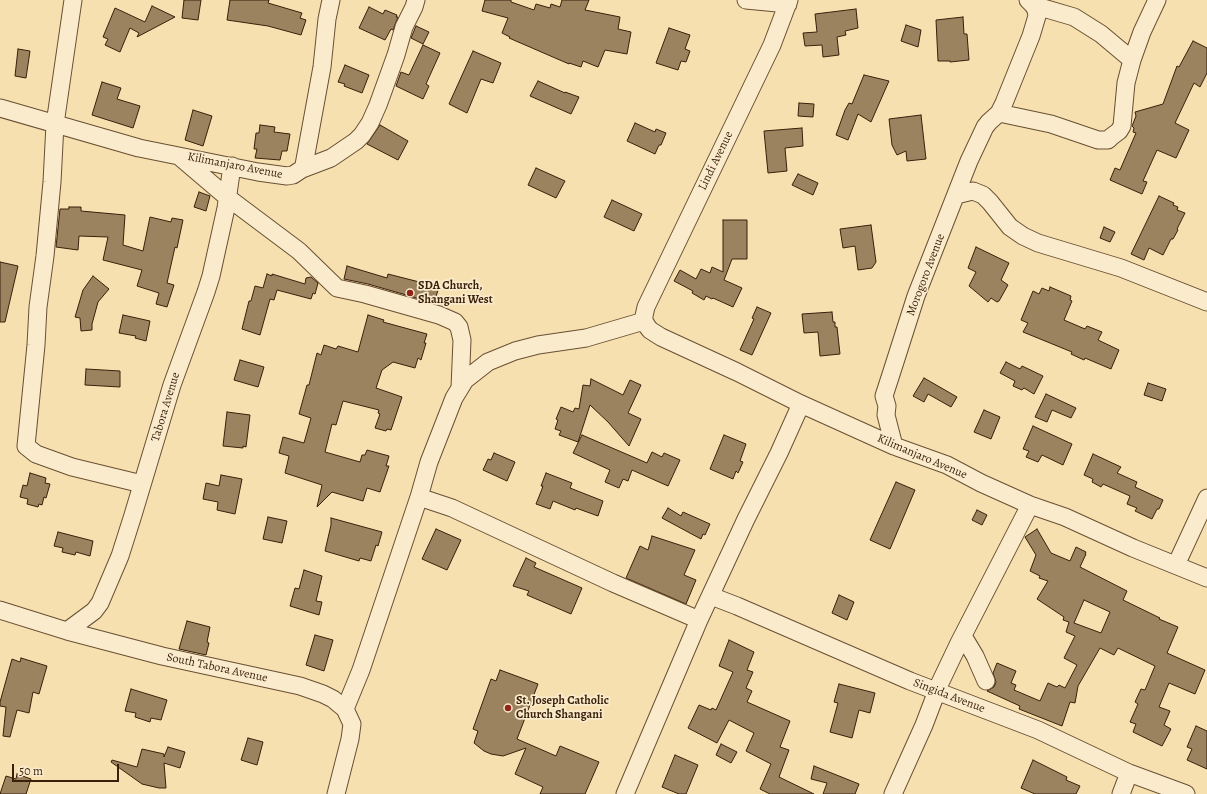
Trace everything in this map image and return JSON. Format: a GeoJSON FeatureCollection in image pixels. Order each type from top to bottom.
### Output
{"type":"FeatureCollection","features":[{"type":"Feature","properties":{"kind":"street"},"geometry":{"type":"LineString","coordinates":[[73,0],[55,124],[52,182],[45,256],[38,307],[36,345],[26,446],[36,454],[72,467],[142,484]]}},
{"type":"Feature","properties":{"kind":"street"},"geometry":{"type":"LineString","coordinates":[[302,169],[311,133],[331,0]]}},
{"type":"Feature","properties":{"kind":"street","name":"Kilimanjaro Avenue"},"geometry":{"type":"LineString","coordinates":[[0,108],[139,148],[287,176],[293,175],[302,169],[331,158],[356,141],[362,135],[370,123],[378,105],[396,55],[404,27],[416,0]]}},
{"type":"Feature","properties":{"kind":"street"},"geometry":{"type":"LineString","coordinates":[[746,0],[788,2]]}},
{"type":"Feature","properties":{"kind":"street"},"geometry":{"type":"LineString","coordinates":[[998,113],[1051,124],[1098,140],[1108,140],[1119,131],[1122,126],[1126,83],[1132,60],[1142,32],[1157,0]]}},
{"type":"Feature","properties":{"kind":"street","name":"Lindi Avenue"},"geometry":{"type":"LineString","coordinates":[[644,321],[646,307],[772,45],[788,2]]}},
{"type":"Feature","properties":{"kind":"street"},"geometry":{"type":"LineString","coordinates":[[1031,2],[1074,17],[1101,34],[1132,60]]}},
{"type":"Feature","properties":{"kind":"street","name":"Morogoro Avenue"},"geometry":{"type":"LineString","coordinates":[[894,446],[886,415],[887,406],[884,396],[916,296],[956,195],[982,133],[989,122],[998,113],[1010,90],[1036,23],[1036,10],[1031,2]]}},
{"type":"Feature","properties":{"kind":"street"},"geometry":{"type":"LineString","coordinates":[[178,155],[228,197],[299,251],[337,288],[365,294],[440,315],[455,322],[459,328],[462,340],[460,388]]}},
{"type":"Feature","properties":{"kind":"street","name":"Tabora Avenue"},"geometry":{"type":"LineString","coordinates":[[67,631],[94,611],[100,603],[120,556],[134,515],[142,484],[180,362],[208,287],[228,197],[232,166]]}},
{"type":"Feature","properties":{"kind":"street"},"geometry":{"type":"LineString","coordinates":[[956,195],[973,191],[983,195],[1010,227],[1023,236],[1038,243],[1121,268],[1207,302]]}},
{"type":"Feature","properties":{"kind":"street"},"geometry":{"type":"LineString","coordinates":[[336,794],[352,732],[350,719],[345,709],[361,670],[419,497],[429,462],[454,398],[465,380],[483,365],[496,358],[515,351],[538,345],[586,338],[644,321]]}},
{"type":"Feature","properties":{"kind":"street","name":"Kilimanjaro Avenue"},"geometry":{"type":"LineString","coordinates":[[644,321],[650,330],[661,337],[737,372],[801,404],[894,446],[947,465],[981,483],[1030,505],[1065,518],[1207,578]]}},
{"type":"Feature","properties":{"kind":"street"},"geometry":{"type":"LineString","coordinates":[[624,794],[699,620],[746,518],[779,454],[801,404]]}},
{"type":"Feature","properties":{"kind":"street"},"geometry":{"type":"LineString","coordinates":[[419,497],[460,511],[613,583],[699,620]]}},
{"type":"Feature","properties":{"kind":"street"},"geometry":{"type":"LineString","coordinates":[[1176,565],[1207,498]]}},
{"type":"Feature","properties":{"kind":"street"},"geometry":{"type":"LineString","coordinates":[[893,794],[938,692],[940,683],[1030,505]]}},
{"type":"Feature","properties":{"kind":"street","name":"Singida Avenue"},"geometry":{"type":"LineString","coordinates":[[711,596],[910,681],[1038,730],[1129,773],[1186,794]]}},
{"type":"Feature","properties":{"kind":"street","name":"South Tabora Avenue"},"geometry":{"type":"LineString","coordinates":[[0,610],[67,631],[162,656],[300,686],[323,694],[340,703],[345,709]]}},
{"type":"Feature","properties":{"kind":"street"},"geometry":{"type":"LineString","coordinates":[[963,636],[975,656],[986,681]]}},
{"type":"Feature","properties":{"kind":"street"},"geometry":{"type":"LineString","coordinates":[[1121,794],[1129,773]]}},
{"type":"Feature","properties":{"kind":"building"},"geometry":{"type":"Polygon","coordinates":[[[184,0],[201,0],[198,20],[182,18],[184,0]]]}},
{"type":"Feature","properties":{"kind":"building"},"geometry":{"type":"Polygon","coordinates":[[[230,0],[269,0],[268,3],[302,13],[300,18],[306,20],[301,35],[268,26],[227,20],[230,0]]]}},
{"type":"Feature","properties":{"kind":"building"},"geometry":{"type":"Polygon","coordinates":[[[485,0],[511,0],[511,2],[534,10],[536,4],[550,8],[551,4],[560,7],[562,0],[589,0],[585,10],[620,17],[618,29],[631,32],[627,54],[605,50],[598,67],[583,61],[581,67],[569,64],[509,38],[510,37],[502,33],[508,18],[482,11],[485,0]]]}},
{"type":"Feature","properties":{"kind":"building"},"geometry":{"type":"Polygon","coordinates":[[[152,6],[175,17],[137,37],[139,33],[130,28],[120,52],[105,45],[108,39],[103,37],[115,8],[145,22],[152,6]]]}},
{"type":"Feature","properties":{"kind":"building"},"geometry":{"type":"Polygon","coordinates":[[[369,7],[383,14],[385,10],[397,15],[396,17],[398,17],[393,30],[391,29],[385,40],[359,28],[369,7]]]}},
{"type":"Feature","properties":{"kind":"building"},"geometry":{"type":"Polygon","coordinates":[[[856,9],[858,28],[845,31],[846,35],[837,37],[839,55],[823,57],[822,45],[805,46],[803,33],[817,32],[815,14],[856,9]]]}},
{"type":"Feature","properties":{"kind":"building"},"geometry":{"type":"Polygon","coordinates":[[[963,17],[964,34],[967,34],[969,60],[950,62],[938,61],[936,20],[963,17]]]}},
{"type":"Feature","properties":{"kind":"building"},"geometry":{"type":"Polygon","coordinates":[[[906,25],[921,30],[918,47],[901,41],[906,25]]]}},
{"type":"Feature","properties":{"kind":"building"},"geometry":{"type":"Polygon","coordinates":[[[416,26],[429,32],[423,44],[411,38],[416,26]]]}},
{"type":"Feature","properties":{"kind":"building"},"geometry":{"type":"Polygon","coordinates":[[[669,28],[690,35],[685,49],[690,51],[686,62],[681,61],[678,70],[656,63],[669,28]]]}},
{"type":"Feature","properties":{"kind":"building"},"geometry":{"type":"Polygon","coordinates":[[[1193,41],[1207,48],[1207,73],[1200,87],[1194,83],[1175,123],[1189,130],[1176,158],[1157,150],[1143,181],[1147,182],[1142,194],[1110,180],[1115,168],[1120,170],[1136,133],[1133,132],[1134,128],[1132,126],[1136,116],[1135,112],[1163,104],[1177,66],[1179,67],[1193,41]]]}},
{"type":"Feature","properties":{"kind":"building"},"geometry":{"type":"Polygon","coordinates":[[[423,45],[440,53],[426,84],[429,86],[423,99],[396,86],[401,72],[409,75],[423,45]]]}},
{"type":"Feature","properties":{"kind":"building"},"geometry":{"type":"Polygon","coordinates":[[[18,49],[30,51],[26,78],[15,76],[18,49]]]}},
{"type":"Feature","properties":{"kind":"building"},"geometry":{"type":"Polygon","coordinates":[[[473,51],[501,63],[493,83],[481,79],[467,113],[449,104],[473,51]]]}},
{"type":"Feature","properties":{"kind":"building"},"geometry":{"type":"Polygon","coordinates":[[[345,65],[369,75],[362,93],[338,82],[345,65]]]}},
{"type":"Feature","properties":{"kind":"building"},"geometry":{"type":"Polygon","coordinates":[[[864,75],[889,81],[871,122],[858,114],[848,140],[836,135],[845,110],[849,103],[852,104],[864,75]]]}},
{"type":"Feature","properties":{"kind":"building"},"geometry":{"type":"Polygon","coordinates":[[[538,81],[565,93],[579,97],[571,114],[530,96],[538,81]]]}},
{"type":"Feature","properties":{"kind":"building"},"geometry":{"type":"Polygon","coordinates":[[[102,82],[121,88],[117,99],[140,106],[133,128],[92,115],[102,82]]]}},
{"type":"Feature","properties":{"kind":"building"},"geometry":{"type":"Polygon","coordinates":[[[799,103],[814,104],[813,117],[798,116],[799,103]]]}},
{"type":"Feature","properties":{"kind":"building"},"geometry":{"type":"Polygon","coordinates":[[[193,110],[212,116],[203,146],[185,140],[193,110]]]}},
{"type":"Feature","properties":{"kind":"building"},"geometry":{"type":"Polygon","coordinates":[[[921,115],[926,159],[907,161],[906,151],[897,155],[892,145],[889,119],[921,115]]]}},
{"type":"Feature","properties":{"kind":"building"},"geometry":{"type":"Polygon","coordinates":[[[635,123],[655,132],[656,129],[666,133],[655,154],[627,141],[635,123]]]}},
{"type":"Feature","properties":{"kind":"building"},"geometry":{"type":"Polygon","coordinates":[[[260,125],[275,127],[274,132],[290,134],[287,151],[282,151],[280,160],[255,158],[257,149],[254,149],[256,133],[259,133],[260,125]]]}},
{"type":"Feature","properties":{"kind":"building"},"geometry":{"type":"Polygon","coordinates":[[[380,125],[408,141],[398,160],[367,144],[380,125]]]}},
{"type":"Feature","properties":{"kind":"building"},"geometry":{"type":"Polygon","coordinates":[[[802,128],[803,146],[785,148],[787,171],[768,173],[764,131],[802,128]]]}},
{"type":"Feature","properties":{"kind":"building"},"geometry":{"type":"Polygon","coordinates":[[[536,168],[565,181],[556,198],[528,185],[536,168]]]}},
{"type":"Feature","properties":{"kind":"building"},"geometry":{"type":"Polygon","coordinates":[[[798,174],[818,183],[813,195],[792,185],[798,174]]]}},
{"type":"Feature","properties":{"kind":"building"},"geometry":{"type":"Polygon","coordinates":[[[199,192],[210,196],[206,211],[194,207],[199,192]]]}},
{"type":"Feature","properties":{"kind":"building"},"geometry":{"type":"Polygon","coordinates":[[[1159,196],[1174,203],[1173,205],[1178,207],[1177,210],[1185,213],[1177,229],[1178,230],[1173,239],[1171,239],[1163,255],[1149,248],[1144,260],[1131,254],[1159,196]]]}},
{"type":"Feature","properties":{"kind":"building"},"geometry":{"type":"Polygon","coordinates":[[[612,200],[642,214],[634,231],[604,217],[612,200]]]}},
{"type":"Feature","properties":{"kind":"building"},"geometry":{"type":"Polygon","coordinates":[[[69,207],[81,207],[81,211],[125,215],[123,245],[143,251],[150,217],[171,222],[172,218],[183,220],[167,283],[174,285],[167,307],[156,304],[159,293],[137,286],[142,270],[103,260],[108,237],[79,236],[78,250],[56,247],[60,209],[69,209],[69,207]]]}},
{"type":"Feature","properties":{"kind":"building"},"geometry":{"type":"Polygon","coordinates":[[[723,220],[747,220],[747,259],[732,259],[724,280],[742,288],[733,307],[706,296],[704,300],[692,293],[693,291],[674,281],[680,270],[696,279],[701,269],[710,273],[712,267],[723,272],[723,220]]]}},
{"type":"Feature","properties":{"kind":"building"},"geometry":{"type":"Polygon","coordinates":[[[871,225],[876,262],[872,268],[858,270],[855,246],[843,248],[840,229],[871,225]]]}},
{"type":"Feature","properties":{"kind":"building"},"geometry":{"type":"Polygon","coordinates":[[[1104,227],[1115,232],[1110,242],[1100,238],[1104,227]]]}},
{"type":"Feature","properties":{"kind":"building"},"geometry":{"type":"Polygon","coordinates":[[[976,247],[1009,263],[1001,280],[1008,285],[997,302],[991,298],[988,302],[969,286],[976,272],[968,268],[976,247]]]}},
{"type":"Feature","properties":{"kind":"building"},"geometry":{"type":"Polygon","coordinates":[[[0,262],[18,266],[5,322],[0,322],[0,262]]]}},
{"type":"Feature","properties":{"kind":"building"},"geometry":{"type":"Polygon","coordinates":[[[347,266],[387,278],[388,274],[439,287],[434,303],[368,284],[344,279],[347,266]]]}},
{"type":"Feature","properties":{"kind":"building"},"geometry":{"type":"Polygon","coordinates":[[[267,274],[272,276],[272,274],[305,284],[306,278],[311,277],[318,283],[315,294],[313,293],[311,299],[277,290],[274,300],[270,299],[260,335],[242,329],[249,301],[251,301],[255,286],[263,288],[267,274]]]}},
{"type":"Feature","properties":{"kind":"building"},"geometry":{"type":"Polygon","coordinates":[[[93,276],[109,289],[98,302],[92,324],[92,330],[81,331],[80,318],[75,317],[83,290],[93,276]]]}},
{"type":"Feature","properties":{"kind":"building"},"geometry":{"type":"Polygon","coordinates":[[[1050,287],[1071,296],[1070,300],[1072,301],[1064,320],[1085,329],[1087,326],[1102,332],[1098,340],[1119,350],[1111,369],[1085,358],[1084,360],[1071,354],[1072,352],[1023,332],[1028,323],[1021,320],[1033,291],[1039,294],[1042,288],[1049,291],[1050,287]]]}},
{"type":"Feature","properties":{"kind":"building"},"geometry":{"type":"Polygon","coordinates":[[[757,307],[771,313],[752,355],[740,350],[754,319],[752,318],[757,307]]]}},
{"type":"Feature","properties":{"kind":"building"},"geometry":{"type":"Polygon","coordinates":[[[832,312],[833,322],[835,322],[835,327],[837,327],[840,354],[820,356],[818,332],[804,333],[802,314],[832,312]]]}},
{"type":"Feature","properties":{"kind":"building"},"geometry":{"type":"Polygon","coordinates":[[[123,315],[150,321],[146,341],[135,338],[136,336],[119,333],[123,315]]]}},
{"type":"Feature","properties":{"kind":"building"},"geometry":{"type":"Polygon","coordinates":[[[368,315],[384,320],[383,322],[427,334],[424,343],[426,343],[421,360],[418,358],[415,368],[393,362],[382,370],[376,388],[402,397],[391,430],[387,429],[386,431],[375,428],[380,414],[378,413],[379,410],[343,401],[336,425],[332,424],[325,452],[360,462],[362,455],[365,455],[367,450],[389,456],[386,466],[389,466],[380,492],[367,488],[363,501],[332,492],[317,507],[322,485],[285,473],[289,456],[279,453],[283,437],[304,443],[311,418],[299,414],[307,385],[309,385],[317,353],[321,355],[324,345],[336,349],[338,346],[358,352],[368,315]]]}},
{"type":"Feature","properties":{"kind":"building"},"geometry":{"type":"Polygon","coordinates":[[[240,360],[264,367],[258,387],[234,380],[240,360]]]}},
{"type":"Feature","properties":{"kind":"building"},"geometry":{"type":"Polygon","coordinates":[[[1006,362],[1020,369],[1022,366],[1043,376],[1034,394],[1024,388],[1022,390],[1013,386],[1015,381],[1000,373],[1006,362]]]}},
{"type":"Feature","properties":{"kind":"building"},"geometry":{"type":"Polygon","coordinates":[[[86,369],[120,371],[120,387],[85,385],[86,369]]]}},
{"type":"Feature","properties":{"kind":"building"},"geometry":{"type":"Polygon","coordinates":[[[924,378],[957,397],[951,407],[928,394],[924,402],[913,396],[924,378]]]}},
{"type":"Feature","properties":{"kind":"building"},"geometry":{"type":"Polygon","coordinates":[[[591,379],[623,395],[630,380],[641,385],[628,413],[641,419],[629,446],[608,422],[590,405],[578,442],[559,435],[561,431],[555,429],[558,420],[556,419],[561,407],[573,412],[575,408],[579,409],[583,385],[590,386],[591,379]]]}},
{"type":"Feature","properties":{"kind":"building"},"geometry":{"type":"Polygon","coordinates":[[[1148,383],[1166,389],[1162,401],[1144,395],[1148,383]]]}},
{"type":"Feature","properties":{"kind":"building"},"geometry":{"type":"Polygon","coordinates":[[[1046,394],[1076,408],[1071,418],[1052,410],[1047,422],[1035,417],[1046,394]]]}},
{"type":"Feature","properties":{"kind":"building"},"geometry":{"type":"Polygon","coordinates":[[[984,410],[1000,417],[991,439],[974,432],[984,410]]]}},
{"type":"Feature","properties":{"kind":"building"},"geometry":{"type":"Polygon","coordinates":[[[227,412],[250,415],[246,447],[223,446],[227,412]]]}},
{"type":"Feature","properties":{"kind":"building"},"geometry":{"type":"Polygon","coordinates":[[[1033,426],[1072,444],[1063,465],[1042,455],[1038,462],[1026,457],[1029,451],[1023,449],[1033,426]]]}},
{"type":"Feature","properties":{"kind":"building"},"geometry":{"type":"Polygon","coordinates":[[[582,435],[647,463],[652,452],[662,457],[664,453],[680,460],[668,486],[632,470],[628,481],[623,479],[619,488],[605,482],[610,470],[573,453],[582,435]]]}},
{"type":"Feature","properties":{"kind":"building"},"geometry":{"type":"Polygon","coordinates":[[[724,435],[746,444],[740,461],[743,462],[738,473],[736,471],[733,479],[710,469],[724,435]]]}},
{"type":"Feature","properties":{"kind":"building"},"geometry":{"type":"Polygon","coordinates":[[[494,453],[515,462],[507,481],[483,470],[488,459],[491,460],[494,453]]]}},
{"type":"Feature","properties":{"kind":"building"},"geometry":{"type":"Polygon","coordinates":[[[1093,454],[1121,467],[1117,473],[1137,482],[1135,487],[1163,500],[1152,519],[1135,511],[1137,508],[1127,504],[1130,496],[1103,484],[1101,487],[1092,482],[1093,479],[1084,475],[1093,454]]]}},
{"type":"Feature","properties":{"kind":"building"},"geometry":{"type":"Polygon","coordinates":[[[30,473],[46,478],[45,483],[50,484],[46,498],[44,497],[42,505],[39,504],[38,507],[27,504],[28,499],[20,497],[23,485],[27,486],[30,473]]]}},
{"type":"Feature","properties":{"kind":"building"},"geometry":{"type":"Polygon","coordinates":[[[546,473],[572,483],[570,488],[603,501],[598,516],[576,508],[575,510],[553,501],[550,509],[536,504],[546,473]]]}},
{"type":"Feature","properties":{"kind":"building"},"geometry":{"type":"Polygon","coordinates":[[[221,475],[242,479],[235,514],[217,510],[218,502],[203,499],[206,483],[219,486],[221,475]]]}},
{"type":"Feature","properties":{"kind":"building"},"geometry":{"type":"Polygon","coordinates":[[[896,482],[915,490],[890,549],[870,540],[896,482]]]}},
{"type":"Feature","properties":{"kind":"building"},"geometry":{"type":"Polygon","coordinates":[[[668,508],[681,516],[683,512],[710,524],[705,535],[703,534],[701,539],[662,518],[668,508]]]}},
{"type":"Feature","properties":{"kind":"building"},"geometry":{"type":"Polygon","coordinates":[[[977,510],[987,515],[982,525],[972,520],[977,510]]]}},
{"type":"Feature","properties":{"kind":"building"},"geometry":{"type":"Polygon","coordinates":[[[268,517],[287,521],[282,543],[263,539],[268,517]]]}},
{"type":"Feature","properties":{"kind":"building"},"geometry":{"type":"Polygon","coordinates":[[[331,518],[382,532],[378,546],[376,545],[371,561],[360,558],[359,561],[325,551],[331,525],[331,518]]]}},
{"type":"Feature","properties":{"kind":"building"},"geometry":{"type":"Polygon","coordinates":[[[436,529],[461,540],[447,570],[422,559],[436,529]]]}},
{"type":"Feature","properties":{"kind":"building"},"geometry":{"type":"Polygon","coordinates":[[[1037,529],[1051,553],[1070,561],[1076,547],[1086,552],[1080,567],[1127,591],[1123,600],[1178,627],[1167,653],[1205,670],[1195,694],[1169,683],[1159,707],[1170,711],[1164,725],[1171,729],[1162,746],[1133,732],[1136,724],[1130,722],[1138,704],[1135,702],[1141,689],[1145,690],[1155,666],[1118,648],[1114,655],[1100,648],[1078,686],[1075,703],[1070,702],[1062,726],[1019,709],[1020,706],[987,691],[994,687],[996,682],[993,673],[997,663],[1016,671],[1011,683],[1016,685],[1014,690],[1040,701],[1048,683],[1057,687],[1059,685],[1065,688],[1077,665],[1064,658],[1075,636],[1066,632],[1069,622],[1063,620],[1064,617],[1037,599],[1048,581],[1039,578],[1040,576],[1030,571],[1036,555],[1025,537],[1037,529]],[[1084,600],[1074,623],[1101,633],[1110,612],[1084,600]]]}},
{"type":"Feature","properties":{"kind":"building"},"geometry":{"type":"Polygon","coordinates":[[[58,532],[93,541],[90,556],[76,552],[75,555],[62,552],[63,548],[54,546],[58,532]]]}},
{"type":"Feature","properties":{"kind":"building"},"geometry":{"type":"Polygon","coordinates":[[[652,536],[695,550],[684,575],[696,580],[686,604],[626,578],[640,546],[648,550],[652,536]]]}},
{"type":"Feature","properties":{"kind":"building"},"geometry":{"type":"Polygon","coordinates":[[[526,558],[536,563],[534,567],[582,588],[571,614],[527,595],[529,591],[513,586],[526,558]]]}},
{"type":"Feature","properties":{"kind":"building"},"geometry":{"type":"Polygon","coordinates":[[[304,570],[322,576],[316,601],[322,602],[319,615],[290,606],[295,588],[299,589],[304,570]]]}},
{"type":"Feature","properties":{"kind":"building"},"geometry":{"type":"Polygon","coordinates":[[[839,595],[854,602],[847,620],[832,613],[839,595]]]}},
{"type":"Feature","properties":{"kind":"building"},"geometry":{"type":"Polygon","coordinates":[[[187,621],[210,627],[207,642],[209,643],[206,655],[179,649],[187,621]]]}},
{"type":"Feature","properties":{"kind":"building"},"geometry":{"type":"Polygon","coordinates":[[[315,635],[333,640],[324,671],[306,665],[315,635]]]}},
{"type":"Feature","properties":{"kind":"building"},"geometry":{"type":"Polygon","coordinates":[[[729,640],[754,652],[747,670],[753,672],[746,688],[752,691],[747,702],[790,721],[780,747],[789,750],[779,777],[814,794],[770,794],[760,789],[771,764],[746,751],[754,733],[729,720],[717,743],[688,728],[699,705],[711,710],[712,708],[716,710],[733,672],[719,666],[729,640]]]}},
{"type":"Feature","properties":{"kind":"building"},"geometry":{"type":"Polygon","coordinates":[[[21,658],[47,666],[39,694],[33,692],[29,713],[17,710],[10,737],[3,736],[6,707],[0,706],[0,702],[12,659],[20,662],[21,658]]]}},
{"type":"Feature","properties":{"kind":"building"},"geometry":{"type":"Polygon","coordinates":[[[500,670],[538,684],[517,739],[556,756],[560,746],[599,762],[585,794],[540,794],[543,787],[515,774],[526,748],[503,756],[484,751],[474,743],[478,731],[473,729],[491,679],[496,681],[500,670]]]}},
{"type":"Feature","properties":{"kind":"building"},"geometry":{"type":"Polygon","coordinates":[[[839,684],[875,693],[870,713],[859,710],[852,738],[830,732],[838,703],[834,702],[839,684]]]}},
{"type":"Feature","properties":{"kind":"building"},"geometry":{"type":"Polygon","coordinates":[[[131,689],[167,700],[161,720],[151,718],[150,722],[135,717],[136,713],[125,711],[131,689]]]}},
{"type":"Feature","properties":{"kind":"building"},"geometry":{"type":"Polygon","coordinates":[[[1196,726],[1207,731],[1207,769],[1187,760],[1192,749],[1187,747],[1196,726]]]}},
{"type":"Feature","properties":{"kind":"building"},"geometry":{"type":"Polygon","coordinates":[[[248,738],[263,742],[257,765],[241,760],[248,738]]]}},
{"type":"Feature","properties":{"kind":"building"},"geometry":{"type":"Polygon","coordinates":[[[721,744],[737,752],[731,763],[716,755],[721,744]]]}},
{"type":"Feature","properties":{"kind":"building"},"geometry":{"type":"Polygon","coordinates":[[[168,747],[185,752],[180,768],[164,763],[166,788],[142,784],[111,762],[112,760],[137,767],[142,749],[164,754],[164,757],[168,747]]]}},
{"type":"Feature","properties":{"kind":"building"},"geometry":{"type":"Polygon","coordinates":[[[675,755],[698,765],[686,794],[679,794],[662,787],[675,755]]]}},
{"type":"Feature","properties":{"kind":"building"},"geometry":{"type":"Polygon","coordinates":[[[1033,760],[1067,777],[1066,780],[1080,786],[1076,794],[1035,794],[1021,788],[1033,760]]]}},
{"type":"Feature","properties":{"kind":"building"},"geometry":{"type":"Polygon","coordinates":[[[814,766],[859,784],[855,794],[823,794],[827,783],[811,779],[814,766]]]}},
{"type":"Feature","properties":{"kind":"building"},"geometry":{"type":"Polygon","coordinates":[[[17,774],[31,779],[26,794],[0,794],[6,776],[16,779],[17,774]]]}},
{"type":"Feature","properties":{"kind":"place","name":"SDA Church, Shangani West"},"geometry":{"type":"Point","coordinates":[410,293]}},
{"type":"Feature","properties":{"kind":"place","name":"St. Joseph Catholic Church Shangani"},"geometry":{"type":"Point","coordinates":[508,708]}}]}
